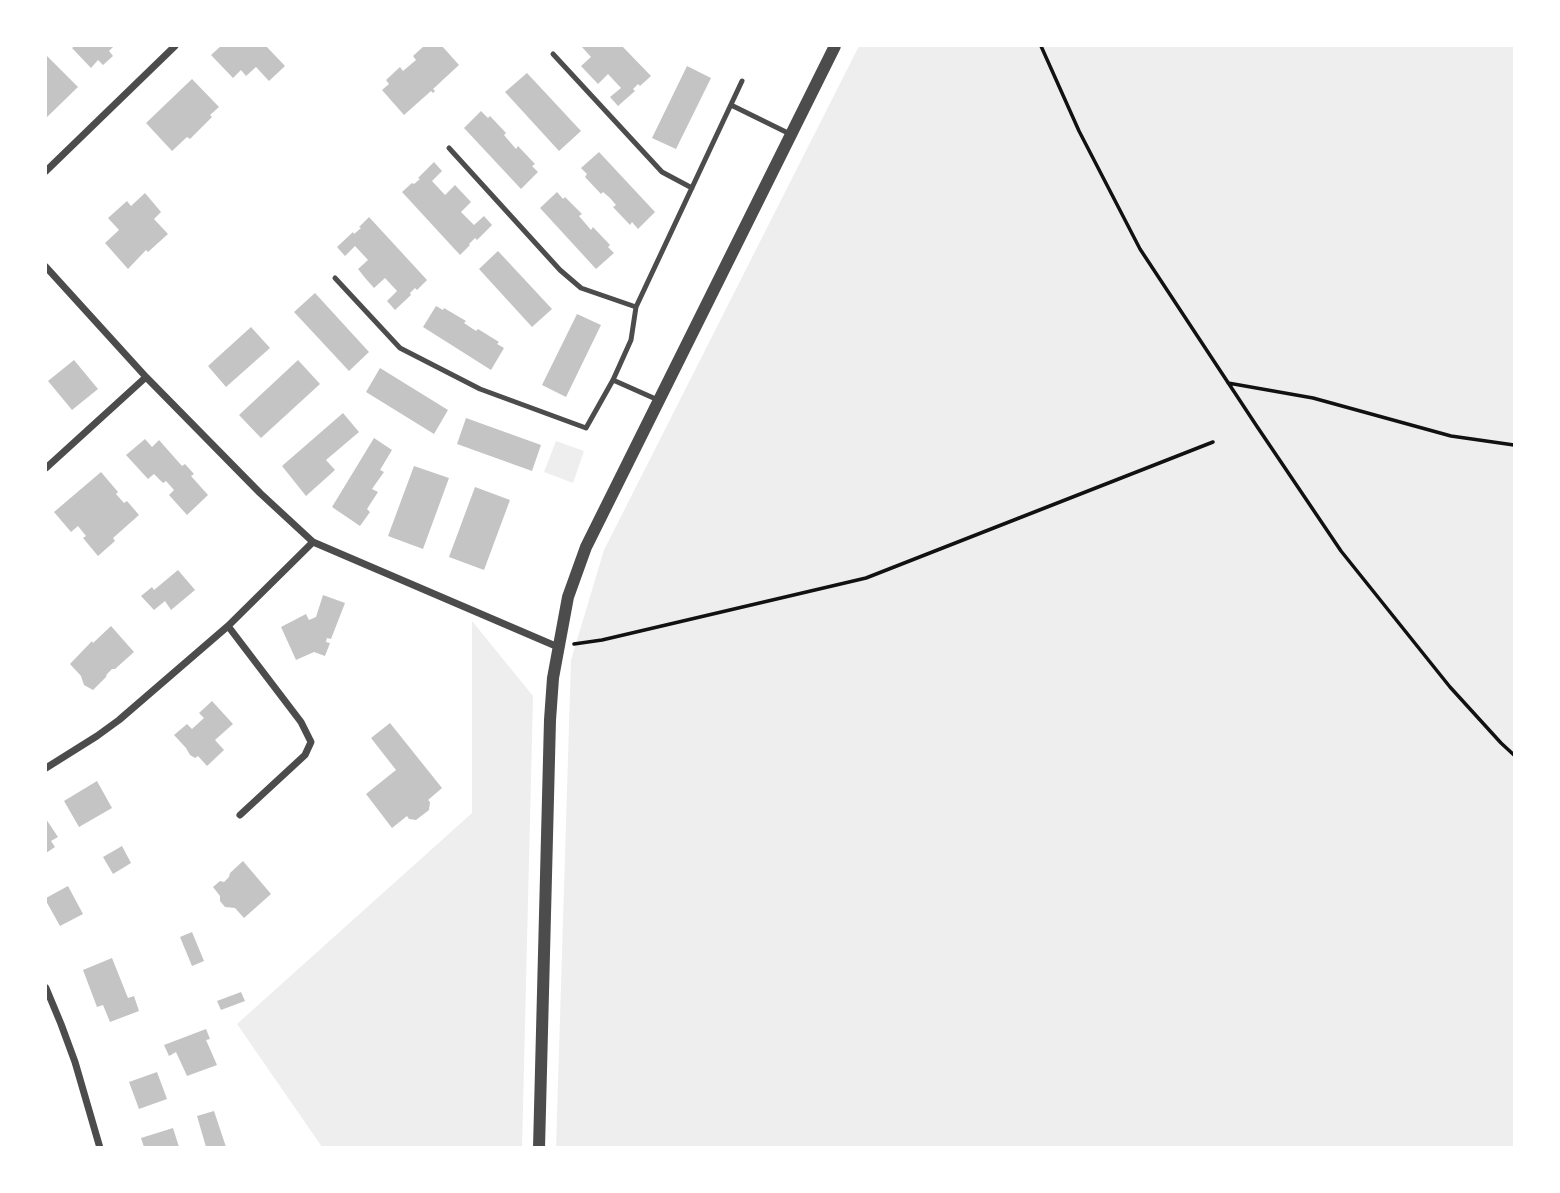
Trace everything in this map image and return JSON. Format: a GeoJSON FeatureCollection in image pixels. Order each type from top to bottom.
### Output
{"type":"FeatureCollection","features":[{"type":"Feature","properties":{"kind":"street"},"geometry":{"type":"LineString","coordinates":[[46,171],[175,46]]}},
{"type":"Feature","properties":{"kind":"street"},"geometry":{"type":"LineString","coordinates":[[539,1147],[550,720],[553,678],[568,597],[586,547],[789,133],[835,46]]}},
{"type":"Feature","properties":{"kind":"street"},"geometry":{"type":"LineString","coordinates":[[46,267],[146,377],[260,493],[313,542],[558,647]]}},
{"type":"Feature","properties":{"kind":"street"},"geometry":{"type":"LineString","coordinates":[[46,468],[146,377]]}},
{"type":"Feature","properties":{"kind":"street"},"geometry":{"type":"LineString","coordinates":[[46,768],[119,720],[228,626],[313,542]]}},
{"type":"Feature","properties":{"kind":"street"},"geometry":{"type":"LineString","coordinates":[[228,626],[301,722],[311,742],[305,755],[240,815]]}},
{"type":"Feature","properties":{"kind":"street"},"geometry":{"type":"LineString","coordinates":[[46,988],[75,1062],[100,1147]]}},
{"type":"Feature","properties":{"kind":"lane"},"geometry":{"type":"LineString","coordinates":[[553,54],[662,172],[692,188]]}},
{"type":"Feature","properties":{"kind":"lane"},"geometry":{"type":"LineString","coordinates":[[335,278],[400,348],[480,389],[586,428],[613,380],[631,340],[636,307],[742,81]]}},
{"type":"Feature","properties":{"kind":"lane"},"geometry":{"type":"LineString","coordinates":[[731,105],[789,133]]}},
{"type":"Feature","properties":{"kind":"lane"},"geometry":{"type":"LineString","coordinates":[[449,148],[560,270],[581,288],[636,307]]}},
{"type":"Feature","properties":{"kind":"lane"},"geometry":{"type":"LineString","coordinates":[[613,380],[659,400]]}},
{"type":"Feature","properties":{"kind":"path"},"geometry":{"type":"LineString","coordinates":[[1041,46],[1079,131],[1140,249],[1228,383],[1341,551],[1450,687],[1514,755]]}},
{"type":"Feature","properties":{"kind":"path"},"geometry":{"type":"LineString","coordinates":[[1228,383],[1313,398],[1451,436],[1514,445]]}},
{"type":"Feature","properties":{"kind":"path"},"geometry":{"type":"LineString","coordinates":[[558,647],[602,640],[866,578],[1213,442]]}},
{"type":"Feature","properties":{"kind":"shaded area"},"geometry":{"type":"Polygon","coordinates":[[[859,46],[1514,46],[1514,1147],[556,1148],[571,660],[604,550],[859,46]]]}},
{"type":"Feature","properties":{"kind":"shaded area"},"geometry":{"type":"Polygon","coordinates":[[[556,441],[584,451],[573,483],[544,472],[556,441]]]}},
{"type":"Feature","properties":{"kind":"shaded area"},"geometry":{"type":"Polygon","coordinates":[[[472,621],[533,696],[522,1147],[322,1147],[237,1024],[472,813],[472,621]]]}},
{"type":"Feature","properties":{"kind":"building"},"geometry":{"type":"Polygon","coordinates":[[[114,46],[109,51],[113,56],[103,65],[98,60],[91,68],[72,48],[114,46]]]}},
{"type":"Feature","properties":{"kind":"building"},"geometry":{"type":"Polygon","coordinates":[[[221,46],[266,46],[285,66],[269,81],[256,67],[246,76],[241,70],[233,78],[211,55],[221,46]]]}},
{"type":"Feature","properties":{"kind":"building"},"geometry":{"type":"Polygon","coordinates":[[[424,46],[442,46],[459,65],[433,89],[433,93],[431,91],[404,115],[382,90],[389,84],[386,80],[400,67],[403,71],[416,60],[413,56],[424,46]]]}},
{"type":"Feature","properties":{"kind":"building"},"geometry":{"type":"Polygon","coordinates":[[[581,46],[622,46],[651,76],[640,86],[638,84],[633,89],[635,91],[618,106],[610,97],[621,88],[608,74],[598,84],[581,66],[591,57],[581,46]]]}},
{"type":"Feature","properties":{"kind":"building"},"geometry":{"type":"Polygon","coordinates":[[[46,55],[78,87],[46,118],[46,55]]]}},
{"type":"Feature","properties":{"kind":"building"},"geometry":{"type":"Polygon","coordinates":[[[687,66],[711,78],[676,149],[652,138],[687,66]]]}},
{"type":"Feature","properties":{"kind":"building"},"geometry":{"type":"Polygon","coordinates":[[[527,73],[581,131],[559,151],[505,92],[527,73]]]}},
{"type":"Feature","properties":{"kind":"building"},"geometry":{"type":"Polygon","coordinates":[[[192,79],[219,107],[190,139],[187,137],[172,151],[146,123],[192,79]]]}},
{"type":"Feature","properties":{"kind":"building"},"geometry":{"type":"Polygon","coordinates":[[[481,111],[488,118],[490,116],[516,149],[518,146],[535,164],[532,166],[538,172],[521,189],[464,128],[481,111]]]}},
{"type":"Feature","properties":{"kind":"building"},"geometry":{"type":"Polygon","coordinates":[[[599,152],[655,212],[638,229],[632,222],[630,225],[613,207],[616,205],[610,198],[603,192],[601,194],[585,177],[587,174],[581,168],[599,152]]]}},
{"type":"Feature","properties":{"kind":"building"},"geometry":{"type":"Polygon","coordinates":[[[434,162],[442,171],[432,181],[445,195],[455,185],[471,202],[461,212],[474,225],[484,216],[492,225],[477,240],[475,238],[460,255],[402,192],[420,179],[418,178],[434,162]]]}},
{"type":"Feature","properties":{"kind":"building"},"geometry":{"type":"Polygon","coordinates":[[[557,192],[582,214],[579,216],[591,230],[593,227],[610,245],[608,247],[614,253],[596,269],[540,208],[557,192]]]}},
{"type":"Feature","properties":{"kind":"building"},"geometry":{"type":"Polygon","coordinates":[[[145,193],[161,212],[154,219],[168,234],[148,252],[146,250],[128,269],[105,243],[119,230],[108,218],[127,201],[131,206],[145,193]]]}},
{"type":"Feature","properties":{"kind":"building"},"geometry":{"type":"Polygon","coordinates":[[[369,217],[427,280],[417,290],[415,288],[395,310],[387,301],[397,291],[385,278],[374,288],[358,269],[368,260],[355,246],[345,256],[337,247],[361,228],[359,227],[369,217]]]}},
{"type":"Feature","properties":{"kind":"building"},"geometry":{"type":"Polygon","coordinates":[[[498,251],[552,309],[532,327],[479,269],[498,251]]]}},
{"type":"Feature","properties":{"kind":"building"},"geometry":{"type":"Polygon","coordinates":[[[315,293],[369,352],[349,371],[294,312],[315,293]]]}},
{"type":"Feature","properties":{"kind":"building"},"geometry":{"type":"Polygon","coordinates":[[[436,306],[443,310],[444,308],[466,321],[464,323],[476,331],[478,329],[499,342],[497,344],[504,348],[491,370],[423,327],[436,306]]]}},
{"type":"Feature","properties":{"kind":"building"},"geometry":{"type":"Polygon","coordinates":[[[577,314],[601,325],[566,397],[542,385],[577,314]]]}},
{"type":"Feature","properties":{"kind":"building"},"geometry":{"type":"Polygon","coordinates":[[[251,327],[270,348],[226,387],[208,366],[251,327]]]}},
{"type":"Feature","properties":{"kind":"building"},"geometry":{"type":"Polygon","coordinates":[[[74,360],[98,389],[72,410],[48,381],[74,360]]]}},
{"type":"Feature","properties":{"kind":"building"},"geometry":{"type":"Polygon","coordinates":[[[298,360],[320,384],[261,438],[239,415],[298,360]]]}},
{"type":"Feature","properties":{"kind":"building"},"geometry":{"type":"Polygon","coordinates":[[[380,368],[448,410],[434,434],[366,392],[380,368]]]}},
{"type":"Feature","properties":{"kind":"building"},"geometry":{"type":"Polygon","coordinates":[[[343,413],[359,432],[326,460],[335,470],[306,496],[282,466],[343,413]]]}},
{"type":"Feature","properties":{"kind":"building"},"geometry":{"type":"Polygon","coordinates":[[[466,418],[541,445],[532,471],[457,444],[466,418]]]}},
{"type":"Feature","properties":{"kind":"building"},"geometry":{"type":"Polygon","coordinates":[[[374,438],[392,450],[380,470],[384,472],[372,489],[378,492],[367,509],[370,512],[360,526],[332,507],[374,438]]]}},
{"type":"Feature","properties":{"kind":"building"},"geometry":{"type":"Polygon","coordinates":[[[145,439],[152,447],[159,440],[182,466],[185,464],[194,474],[191,476],[208,495],[187,515],[169,495],[174,490],[166,481],[163,483],[154,474],[148,479],[126,455],[145,439]]]}},
{"type":"Feature","properties":{"kind":"building"},"geometry":{"type":"Polygon","coordinates":[[[414,466],[449,478],[423,549],[388,536],[414,466]]]}},
{"type":"Feature","properties":{"kind":"building"},"geometry":{"type":"Polygon","coordinates":[[[101,472],[118,492],[116,494],[124,503],[127,501],[139,515],[113,538],[115,541],[98,556],[83,538],[86,536],[78,526],[71,532],[54,512],[101,472]]]}},
{"type":"Feature","properties":{"kind":"building"},"geometry":{"type":"Polygon","coordinates":[[[475,487],[510,500],[484,570],[449,557],[475,487]]]}},
{"type":"Feature","properties":{"kind":"building"},"geometry":{"type":"Polygon","coordinates":[[[178,570],[195,590],[171,610],[165,601],[154,610],[141,596],[152,587],[154,590],[178,570]]]}},
{"type":"Feature","properties":{"kind":"building"},"geometry":{"type":"Polygon","coordinates":[[[323,595],[345,603],[331,639],[327,638],[326,642],[330,643],[325,656],[314,652],[296,660],[281,627],[306,614],[309,620],[316,617],[323,595]]]}},
{"type":"Feature","properties":{"kind":"building"},"geometry":{"type":"Polygon","coordinates":[[[111,626],[134,652],[112,669],[93,690],[84,685],[81,676],[70,664],[111,626]]]}},
{"type":"Feature","properties":{"kind":"building"},"geometry":{"type":"Polygon","coordinates":[[[212,701],[233,724],[215,740],[224,750],[207,766],[198,756],[195,758],[190,755],[174,735],[187,724],[192,729],[204,718],[199,713],[212,701]]]}},
{"type":"Feature","properties":{"kind":"building"},"geometry":{"type":"Polygon","coordinates":[[[390,723],[442,788],[428,800],[429,810],[416,820],[407,816],[392,828],[366,794],[396,770],[371,738],[390,723]]]}},
{"type":"Feature","properties":{"kind":"building"},"geometry":{"type":"Polygon","coordinates":[[[97,781],[112,808],[79,827],[64,801],[97,781]]]}},
{"type":"Feature","properties":{"kind":"building"},"geometry":{"type":"Polygon","coordinates":[[[46,819],[58,837],[51,841],[55,847],[46,853],[46,819]]]}},
{"type":"Feature","properties":{"kind":"building"},"geometry":{"type":"Polygon","coordinates":[[[122,846],[131,863],[113,874],[103,857],[122,846]]]}},
{"type":"Feature","properties":{"kind":"building"},"geometry":{"type":"Polygon","coordinates":[[[243,861],[271,894],[244,918],[235,908],[225,907],[213,887],[220,881],[224,882],[243,861]]]}},
{"type":"Feature","properties":{"kind":"building"},"geometry":{"type":"Polygon","coordinates":[[[68,886],[83,914],[60,926],[46,898],[68,886]]]}},
{"type":"Feature","properties":{"kind":"building"},"geometry":{"type":"Polygon","coordinates":[[[192,932],[204,961],[192,966],[180,937],[192,932]]]}},
{"type":"Feature","properties":{"kind":"building"},"geometry":{"type":"Polygon","coordinates":[[[112,958],[128,998],[134,996],[139,1011],[110,1022],[103,1005],[97,1007],[83,970],[112,958]]]}},
{"type":"Feature","properties":{"kind":"building"},"geometry":{"type":"Polygon","coordinates":[[[241,992],[245,1001],[221,1010],[217,1001],[241,992]]]}},
{"type":"Feature","properties":{"kind":"building"},"geometry":{"type":"Polygon","coordinates":[[[206,1029],[210,1039],[206,1040],[217,1065],[187,1076],[176,1052],[169,1056],[164,1045],[206,1029]]]}},
{"type":"Feature","properties":{"kind":"building"},"geometry":{"type":"Polygon","coordinates":[[[157,1072],[167,1099],[139,1109],[129,1082],[157,1072]]]}},
{"type":"Feature","properties":{"kind":"building"},"geometry":{"type":"Polygon","coordinates":[[[214,1111],[226,1147],[206,1147],[197,1116],[214,1111]]]}},
{"type":"Feature","properties":{"kind":"building"},"geometry":{"type":"Polygon","coordinates":[[[173,1128],[179,1147],[144,1147],[141,1138],[173,1128]]]}}]}
